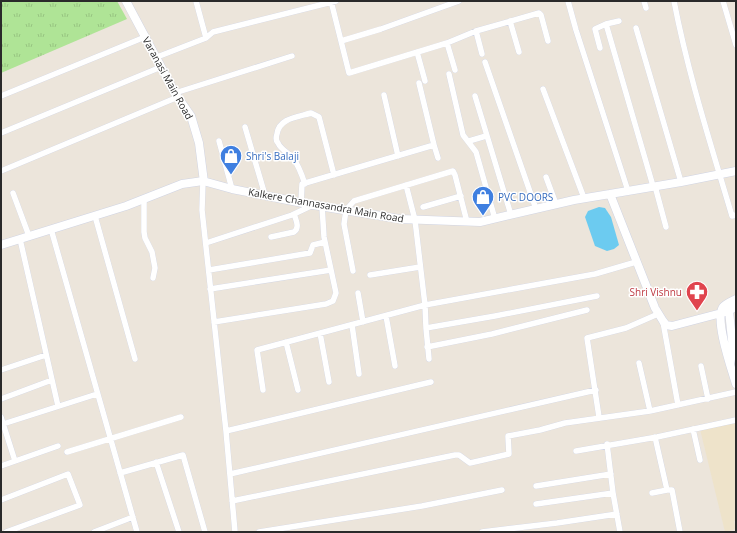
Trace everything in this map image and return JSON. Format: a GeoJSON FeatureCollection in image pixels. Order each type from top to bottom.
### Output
{"type":"FeatureCollection","features":[{"type":"Feature","properties":{"kind":"main road","name":"Varanasi Main Road"},"geometry":{"type":"LineString","coordinates":[[126,1],[176,95],[190,116],[198,143],[204,182]]}},
{"type":"Feature","properties":{"kind":"main road","name":"Kalkere Channasandra Main Road"},"geometry":{"type":"LineString","coordinates":[[1,245],[126,206],[182,184],[204,182],[318,206],[400,220],[480,222],[584,198],[681,182],[736,171]]}},
{"type":"Feature","properties":{"kind":"main road"},"geometry":{"type":"LineString","coordinates":[[610,194],[658,314],[666,325],[672,326],[725,312],[736,306]]}},
{"type":"Feature","properties":{"kind":"main road"},"geometry":{"type":"LineString","coordinates":[[736,299],[723,307],[725,312],[721,326],[726,353],[736,381]]}},
{"type":"Feature","properties":{"kind":"street"},"geometry":{"type":"LineString","coordinates":[[196,1],[206,38]]}},
{"type":"Feature","properties":{"kind":"street"},"geometry":{"type":"LineString","coordinates":[[156,57],[206,38],[213,32],[333,1],[349,74],[447,43],[476,31],[539,13],[541,15],[548,41]]}},
{"type":"Feature","properties":{"kind":"street"},"geometry":{"type":"LineString","coordinates":[[341,41],[381,29],[459,1]]}},
{"type":"Feature","properties":{"kind":"street"},"geometry":{"type":"LineString","coordinates":[[568,1],[628,190]]}},
{"type":"Feature","properties":{"kind":"street"},"geometry":{"type":"LineString","coordinates":[[644,1],[646,8]]}},
{"type":"Feature","properties":{"kind":"street"},"geometry":{"type":"LineString","coordinates":[[674,1],[682,42],[720,175],[732,216],[736,215]]}},
{"type":"Feature","properties":{"kind":"street"},"geometry":{"type":"LineString","coordinates":[[723,1],[736,45]]}},
{"type":"Feature","properties":{"kind":"street"},"geometry":{"type":"LineString","coordinates":[[600,48],[595,31],[597,27],[619,21]]}},
{"type":"Feature","properties":{"kind":"street"},"geometry":{"type":"LineString","coordinates":[[510,22],[518,52]]}},
{"type":"Feature","properties":{"kind":"street"},"geometry":{"type":"LineString","coordinates":[[606,24],[666,227]]}},
{"type":"Feature","properties":{"kind":"street"},"geometry":{"type":"LineString","coordinates":[[636,28],[681,182]]}},
{"type":"Feature","properties":{"kind":"street"},"geometry":{"type":"LineString","coordinates":[[476,31],[482,54]]}},
{"type":"Feature","properties":{"kind":"street"},"geometry":{"type":"LineString","coordinates":[[1,96],[145,37]]}},
{"type":"Feature","properties":{"kind":"street"},"geometry":{"type":"LineString","coordinates":[[447,43],[455,70]]}},
{"type":"Feature","properties":{"kind":"street"},"geometry":{"type":"LineString","coordinates":[[417,52],[434,145],[438,158]]}},
{"type":"Feature","properties":{"kind":"street"},"geometry":{"type":"LineString","coordinates":[[1,170],[176,95],[292,56]]}},
{"type":"Feature","properties":{"kind":"street"},"geometry":{"type":"LineString","coordinates":[[485,62],[536,209]]}},
{"type":"Feature","properties":{"kind":"street"},"geometry":{"type":"LineString","coordinates":[[1,133],[161,67]]}},
{"type":"Feature","properties":{"kind":"street"},"geometry":{"type":"LineString","coordinates":[[449,74],[464,135],[476,152],[494,219]]}},
{"type":"Feature","properties":{"kind":"street"},"geometry":{"type":"LineString","coordinates":[[543,89],[584,198]]}},
{"type":"Feature","properties":{"kind":"street"},"geometry":{"type":"LineString","coordinates":[[384,95],[398,156]]}},
{"type":"Feature","properties":{"kind":"street"},"geometry":{"type":"LineString","coordinates":[[474,96],[511,215]]}},
{"type":"Feature","properties":{"kind":"street"},"geometry":{"type":"LineString","coordinates":[[305,184],[296,163],[278,143],[276,137],[280,125],[284,121],[311,113],[319,117],[334,175]]}},
{"type":"Feature","properties":{"kind":"street"},"geometry":{"type":"LineString","coordinates":[[245,126],[265,195]]}},
{"type":"Feature","properties":{"kind":"street"},"geometry":{"type":"LineString","coordinates":[[469,141],[486,136]]}},
{"type":"Feature","properties":{"kind":"street"},"geometry":{"type":"LineString","coordinates":[[219,141],[232,189]]}},
{"type":"Feature","properties":{"kind":"street"},"geometry":{"type":"LineString","coordinates":[[301,202],[301,186],[305,184],[434,145]]}},
{"type":"Feature","properties":{"kind":"street"},"geometry":{"type":"LineString","coordinates":[[353,271],[344,224],[346,210],[354,201],[453,171],[467,222]]}},
{"type":"Feature","properties":{"kind":"street"},"geometry":{"type":"LineString","coordinates":[[546,177],[556,204]]}},
{"type":"Feature","properties":{"kind":"street"},"geometry":{"type":"LineString","coordinates":[[204,182],[202,210],[236,532]]}},
{"type":"Feature","properties":{"kind":"street"},"geometry":{"type":"LineString","coordinates":[[406,185],[415,220],[425,305],[429,359]]}},
{"type":"Feature","properties":{"kind":"street"},"geometry":{"type":"LineString","coordinates":[[13,193],[29,236]]}},
{"type":"Feature","properties":{"kind":"street"},"geometry":{"type":"LineString","coordinates":[[424,207],[461,196]]}},
{"type":"Feature","properties":{"kind":"street"},"geometry":{"type":"LineString","coordinates":[[144,199],[145,238],[152,252],[155,268],[153,278]]}},
{"type":"Feature","properties":{"kind":"street"},"geometry":{"type":"LineString","coordinates":[[206,243],[318,206],[336,293],[335,297],[330,302],[214,322]]}},
{"type":"Feature","properties":{"kind":"street"},"geometry":{"type":"LineString","coordinates":[[271,238],[294,232],[296,230],[298,227],[294,214]]}},
{"type":"Feature","properties":{"kind":"street"},"geometry":{"type":"LineString","coordinates":[[95,216],[135,359]]}},
{"type":"Feature","properties":{"kind":"street"},"geometry":{"type":"LineString","coordinates":[[51,229],[137,532]]}},
{"type":"Feature","properties":{"kind":"street"},"geometry":{"type":"LineString","coordinates":[[20,239],[58,406]]}},
{"type":"Feature","properties":{"kind":"street"},"geometry":{"type":"LineString","coordinates":[[209,270],[310,253],[313,245],[325,242]]}},
{"type":"Feature","properties":{"kind":"street"},"geometry":{"type":"LineString","coordinates":[[263,390],[257,350],[425,305],[595,274],[636,262]]}},
{"type":"Feature","properties":{"kind":"street"},"geometry":{"type":"LineString","coordinates":[[370,275],[420,267]]}},
{"type":"Feature","properties":{"kind":"street"},"geometry":{"type":"LineString","coordinates":[[210,289],[331,270]]}},
{"type":"Feature","properties":{"kind":"street"},"geometry":{"type":"LineString","coordinates":[[358,293],[363,322]]}},
{"type":"Feature","properties":{"kind":"street"},"geometry":{"type":"LineString","coordinates":[[426,328],[596,296]]}},
{"type":"Feature","properties":{"kind":"street"},"geometry":{"type":"LineString","coordinates":[[428,347],[492,334],[587,310]]}},
{"type":"Feature","properties":{"kind":"street"},"geometry":{"type":"LineString","coordinates":[[599,418],[587,338],[626,328],[658,314]]}},
{"type":"Feature","properties":{"kind":"street"},"geometry":{"type":"LineString","coordinates":[[386,316],[395,366]]}},
{"type":"Feature","properties":{"kind":"street"},"geometry":{"type":"LineString","coordinates":[[663,322],[678,405]]}},
{"type":"Feature","properties":{"kind":"street"},"geometry":{"type":"LineString","coordinates":[[352,325],[360,374]]}},
{"type":"Feature","properties":{"kind":"street"},"geometry":{"type":"LineString","coordinates":[[320,333],[329,382]]}},
{"type":"Feature","properties":{"kind":"street"},"geometry":{"type":"LineString","coordinates":[[286,342],[298,390]]}},
{"type":"Feature","properties":{"kind":"street"},"geometry":{"type":"LineString","coordinates":[[1,370],[46,355]]}},
{"type":"Feature","properties":{"kind":"street"},"geometry":{"type":"LineString","coordinates":[[639,363],[650,411]]}},
{"type":"Feature","properties":{"kind":"street"},"geometry":{"type":"LineString","coordinates":[[701,366],[708,399]]}},
{"type":"Feature","properties":{"kind":"street"},"geometry":{"type":"LineString","coordinates":[[1,399],[52,380]]}},
{"type":"Feature","properties":{"kind":"street"},"geometry":{"type":"LineString","coordinates":[[226,431],[431,382]]}},
{"type":"Feature","properties":{"kind":"street"},"geometry":{"type":"LineString","coordinates":[[230,474],[596,390]]}},
{"type":"Feature","properties":{"kind":"street"},"geometry":{"type":"LineString","coordinates":[[232,501],[455,455],[470,463],[510,454],[508,436],[540,430],[565,423],[650,411],[736,392]]}},
{"type":"Feature","properties":{"kind":"street"},"geometry":{"type":"LineString","coordinates":[[3,424],[97,394]]}},
{"type":"Feature","properties":{"kind":"street"},"geometry":{"type":"LineString","coordinates":[[1,417],[15,461]]}},
{"type":"Feature","properties":{"kind":"street"},"geometry":{"type":"LineString","coordinates":[[67,452],[181,417]]}},
{"type":"Feature","properties":{"kind":"street"},"geometry":{"type":"LineString","coordinates":[[576,450],[655,437],[736,420]]}},
{"type":"Feature","properties":{"kind":"street"},"geometry":{"type":"LineString","coordinates":[[692,429],[700,460]]}},
{"type":"Feature","properties":{"kind":"street"},"geometry":{"type":"LineString","coordinates":[[655,437],[667,490]]}},
{"type":"Feature","properties":{"kind":"street"},"geometry":{"type":"LineString","coordinates":[[607,444],[613,493],[620,532]]}},
{"type":"Feature","properties":{"kind":"street"},"geometry":{"type":"LineString","coordinates":[[1,466],[58,446]]}},
{"type":"Feature","properties":{"kind":"street"},"geometry":{"type":"LineString","coordinates":[[120,473],[181,454],[184,456],[205,532]]}},
{"type":"Feature","properties":{"kind":"street"},"geometry":{"type":"LineString","coordinates":[[156,462],[179,532]]}},
{"type":"Feature","properties":{"kind":"street"},"geometry":{"type":"LineString","coordinates":[[1,500],[68,474],[80,505],[6,532]]}},
{"type":"Feature","properties":{"kind":"street"},"geometry":{"type":"LineString","coordinates":[[536,486],[611,474]]}},
{"type":"Feature","properties":{"kind":"street"},"geometry":{"type":"LineString","coordinates":[[259,532],[422,506],[502,490]]}},
{"type":"Feature","properties":{"kind":"street"},"geometry":{"type":"LineString","coordinates":[[652,493],[672,490],[680,532]]}},
{"type":"Feature","properties":{"kind":"street"},"geometry":{"type":"LineString","coordinates":[[536,504],[613,493]]}},
{"type":"Feature","properties":{"kind":"street"},"geometry":{"type":"LineString","coordinates":[[482,532],[617,514]]}},
{"type":"Feature","properties":{"kind":"street"},"geometry":{"type":"LineString","coordinates":[[94,532],[133,517]]}},
{"type":"Feature","properties":{"kind":"shaded area"},"geometry":{"type":"Polygon","coordinates":[[[736,422],[736,521],[734,521],[736,529],[725,532],[700,429],[736,422]]]}},
{"type":"Feature","properties":{"kind":"green space"},"geometry":{"type":"Polygon","coordinates":[[[1,1],[117,1],[127,19],[1,73],[1,1]]]}},
{"type":"Feature","properties":{"kind":"water"},"geometry":{"type":"Polygon","coordinates":[[[599,207],[605,208],[611,217],[619,245],[614,249],[607,251],[595,246],[585,217],[588,211],[599,207]]]}},
{"type":"Feature","properties":{"kind":"place","name":"Shri's Balaji"},"geometry":{"type":"Point","coordinates":[231,176]}},
{"type":"Feature","properties":{"kind":"place","name":"PVC DOORS"},"geometry":{"type":"Point","coordinates":[483,216]}},
{"type":"Feature","properties":{"kind":"place","name":"Shri Vishnu"},"geometry":{"type":"Point","coordinates":[697,312]}}]}
